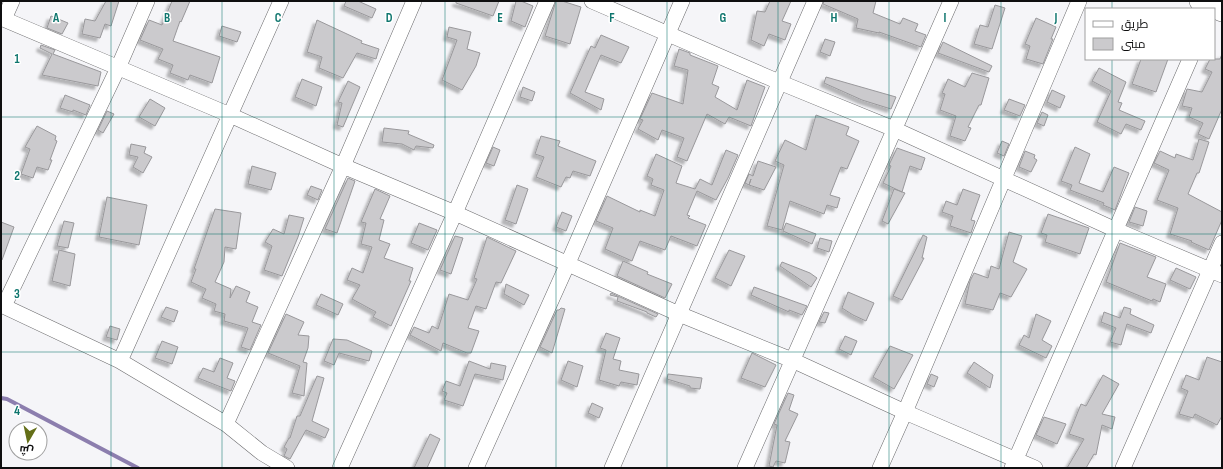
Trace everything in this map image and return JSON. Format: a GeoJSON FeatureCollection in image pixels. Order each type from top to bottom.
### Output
{"type":"FeatureCollection","features":[{"type":"Feature","properties":{"kind":"street"},"geometry":{"type":"LineString","coordinates":[[12,1],[3,18],[230,115],[343,166],[455,213],[679,314],[792,360],[1014,464],[1035,468]]}},
{"type":"Feature","properties":{"kind":"street"},"geometry":{"type":"LineString","coordinates":[[147,1],[118,68],[3,306],[120,362],[226,424],[262,454],[287,468]]}},
{"type":"Feature","properties":{"kind":"street"},"geometry":{"type":"LineString","coordinates":[[120,362],[281,1]]}},
{"type":"Feature","properties":{"kind":"street"},"geometry":{"type":"LineString","coordinates":[[226,424],[343,166],[414,1]]}},
{"type":"Feature","properties":{"kind":"street"},"geometry":{"type":"LineString","coordinates":[[340,468],[455,213],[547,1]]}},
{"type":"Feature","properties":{"kind":"street"},"geometry":{"type":"LineString","coordinates":[[592,1],[779,82],[894,129],[1116,230],[1216,272]]}},
{"type":"Feature","properties":{"kind":"street"},"geometry":{"type":"LineString","coordinates":[[476,468],[568,263],[682,1]]}},
{"type":"Feature","properties":{"kind":"street"},"geometry":{"type":"LineString","coordinates":[[612,468],[815,1]]}},
{"type":"Feature","properties":{"kind":"street"},"geometry":{"type":"LineString","coordinates":[[745,468],[951,1]]}},
{"type":"Feature","properties":{"kind":"street"},"geometry":{"type":"LineString","coordinates":[[880,468],[1079,1]]}},
{"type":"Feature","properties":{"kind":"street"},"geometry":{"type":"LineString","coordinates":[[1014,464],[1190,60]]}},
{"type":"Feature","properties":{"kind":"street"},"geometry":{"type":"LineString","coordinates":[[1123,468],[1216,272],[1222,243]]}},
{"type":"Feature","properties":{"kind":"building"},"geometry":{"type":"Polygon","coordinates":[[[106,1],[119,1],[111,26],[105,24],[100,38],[82,34],[85,19],[95,21],[106,1]]]}},
{"type":"Feature","properties":{"kind":"building"},"geometry":{"type":"Polygon","coordinates":[[[172,1],[190,1],[181,22],[180,21],[173,41],[220,57],[212,83],[190,75],[188,80],[170,73],[173,65],[158,59],[163,49],[140,40],[149,20],[162,25],[172,1]]]}},
{"type":"Feature","properties":{"kind":"building"},"geometry":{"type":"Polygon","coordinates":[[[346,1],[358,1],[376,9],[372,18],[344,6],[346,1]]]}},
{"type":"Feature","properties":{"kind":"building"},"geometry":{"type":"Polygon","coordinates":[[[456,1],[499,1],[493,16],[456,3],[456,1]]]}},
{"type":"Feature","properties":{"kind":"building"},"geometry":{"type":"Polygon","coordinates":[[[516,1],[521,1],[533,6],[525,27],[511,21],[516,1]]]}},
{"type":"Feature","properties":{"kind":"building"},"geometry":{"type":"Polygon","coordinates":[[[556,1],[562,1],[581,7],[570,44],[545,36],[556,1]]]}},
{"type":"Feature","properties":{"kind":"building"},"geometry":{"type":"Polygon","coordinates":[[[770,1],[791,1],[782,21],[791,24],[785,40],[769,34],[764,46],[751,40],[757,11],[765,12],[770,1]]]}},
{"type":"Feature","properties":{"kind":"building"},"geometry":{"type":"Polygon","coordinates":[[[824,1],[876,1],[873,13],[900,24],[903,18],[918,24],[915,31],[926,35],[921,47],[879,32],[856,28],[858,19],[823,4],[824,1]]]}},
{"type":"Feature","properties":{"kind":"building"},"geometry":{"type":"Polygon","coordinates":[[[995,5],[1005,8],[992,49],[974,44],[980,25],[988,27],[995,5]]]}},
{"type":"Feature","properties":{"kind":"building"},"geometry":{"type":"Polygon","coordinates":[[[51,16],[68,23],[62,34],[47,28],[51,16]]]}},
{"type":"Feature","properties":{"kind":"building"},"geometry":{"type":"Polygon","coordinates":[[[1036,18],[1056,27],[1043,64],[1026,59],[1030,46],[1025,44],[1036,18]]]}},
{"type":"Feature","properties":{"kind":"building"},"geometry":{"type":"Polygon","coordinates":[[[317,20],[362,41],[361,43],[379,49],[376,59],[357,53],[343,78],[319,68],[322,57],[307,52],[317,20]]]}},
{"type":"Feature","properties":{"kind":"building"},"geometry":{"type":"Polygon","coordinates":[[[222,26],[241,32],[237,42],[219,36],[222,26]]]}},
{"type":"Feature","properties":{"kind":"building"},"geometry":{"type":"Polygon","coordinates":[[[449,27],[471,32],[467,49],[480,53],[476,66],[462,90],[442,80],[457,40],[447,37],[449,27]]]}},
{"type":"Feature","properties":{"kind":"building"},"geometry":{"type":"Polygon","coordinates":[[[601,35],[629,47],[621,63],[601,55],[585,92],[604,99],[601,110],[570,93],[591,46],[595,48],[601,35]]]}},
{"type":"Feature","properties":{"kind":"building"},"geometry":{"type":"Polygon","coordinates":[[[825,39],[835,42],[830,56],[820,52],[825,39]]]}},
{"type":"Feature","properties":{"kind":"building"},"geometry":{"type":"Polygon","coordinates":[[[943,42],[992,66],[989,72],[938,53],[943,42]]]}},
{"type":"Feature","properties":{"kind":"building"},"geometry":{"type":"Polygon","coordinates":[[[41,45],[55,50],[53,54],[101,72],[98,86],[42,75],[52,54],[40,48],[41,45]]]}},
{"type":"Feature","properties":{"kind":"building"},"geometry":{"type":"Polygon","coordinates":[[[679,49],[718,66],[712,84],[719,87],[715,97],[737,110],[747,80],[765,87],[751,126],[729,117],[725,124],[707,114],[687,161],[677,157],[684,138],[662,130],[658,140],[638,129],[643,120],[640,119],[652,93],[683,104],[688,70],[674,66],[679,49]]]}},
{"type":"Feature","properties":{"kind":"building"},"geometry":{"type":"Polygon","coordinates":[[[1222,54],[1222,109],[1209,139],[1198,134],[1203,123],[1189,117],[1192,108],[1182,106],[1187,89],[1202,92],[1212,72],[1205,69],[1210,60],[1220,59],[1222,54]]]}},
{"type":"Feature","properties":{"kind":"building"},"geometry":{"type":"Polygon","coordinates":[[[1141,60],[1168,60],[1156,92],[1132,84],[1141,60]]]}},
{"type":"Feature","properties":{"kind":"building"},"geometry":{"type":"Polygon","coordinates":[[[1099,68],[1126,82],[1118,102],[1122,103],[1119,110],[1145,121],[1141,130],[1126,124],[1121,134],[1097,122],[1111,91],[1092,81],[1099,68]]]}},
{"type":"Feature","properties":{"kind":"building"},"geometry":{"type":"Polygon","coordinates":[[[972,73],[989,78],[981,105],[979,105],[968,127],[971,128],[965,141],[950,136],[956,116],[940,110],[945,94],[942,93],[948,79],[965,87],[972,73]]]}},
{"type":"Feature","properties":{"kind":"building"},"geometry":{"type":"Polygon","coordinates":[[[826,77],[896,97],[891,109],[862,100],[824,83],[826,77]]]}},
{"type":"Feature","properties":{"kind":"building"},"geometry":{"type":"Polygon","coordinates":[[[302,79],[322,87],[316,106],[295,97],[302,79]]]}},
{"type":"Feature","properties":{"kind":"building"},"geometry":{"type":"Polygon","coordinates":[[[348,81],[360,87],[343,127],[337,125],[342,103],[338,102],[348,81]]]}},
{"type":"Feature","properties":{"kind":"building"},"geometry":{"type":"Polygon","coordinates":[[[523,87],[535,92],[532,101],[520,97],[523,87]]]}},
{"type":"Feature","properties":{"kind":"building"},"geometry":{"type":"Polygon","coordinates":[[[1052,90],[1065,96],[1060,108],[1047,102],[1052,90]]]}},
{"type":"Feature","properties":{"kind":"building"},"geometry":{"type":"Polygon","coordinates":[[[65,95],[90,105],[86,115],[73,110],[73,112],[60,108],[65,95]]]}},
{"type":"Feature","properties":{"kind":"building"},"geometry":{"type":"Polygon","coordinates":[[[150,99],[165,108],[155,126],[139,117],[150,99]]]}},
{"type":"Feature","properties":{"kind":"building"},"geometry":{"type":"Polygon","coordinates":[[[1009,99],[1025,105],[1020,116],[1004,110],[1009,99]]]}},
{"type":"Feature","properties":{"kind":"building"},"geometry":{"type":"Polygon","coordinates":[[[107,111],[114,114],[103,133],[98,130],[107,111]]]}},
{"type":"Feature","properties":{"kind":"building"},"geometry":{"type":"Polygon","coordinates":[[[1042,112],[1048,115],[1044,126],[1037,123],[1042,112]]]}},
{"type":"Feature","properties":{"kind":"building"},"geometry":{"type":"Polygon","coordinates":[[[816,115],[849,127],[846,135],[859,141],[847,169],[841,167],[830,195],[840,198],[837,208],[827,205],[824,214],[790,201],[782,230],[767,226],[784,165],[775,161],[785,140],[806,150],[816,115]]]}},
{"type":"Feature","properties":{"kind":"building"},"geometry":{"type":"Polygon","coordinates":[[[37,126],[56,136],[55,140],[57,141],[48,170],[37,167],[33,178],[21,174],[30,149],[25,147],[37,126]]]}},
{"type":"Feature","properties":{"kind":"building"},"geometry":{"type":"Polygon","coordinates":[[[384,128],[409,131],[408,134],[434,145],[433,148],[416,146],[414,150],[402,144],[382,142],[384,128]]]}},
{"type":"Feature","properties":{"kind":"building"},"geometry":{"type":"Polygon","coordinates":[[[541,136],[560,141],[558,146],[596,161],[590,176],[573,171],[570,178],[566,177],[561,187],[536,177],[544,157],[535,154],[541,136]]]}},
{"type":"Feature","properties":{"kind":"building"},"geometry":{"type":"Polygon","coordinates":[[[1199,139],[1209,142],[1199,173],[1197,173],[1188,194],[1222,212],[1222,220],[1209,250],[1191,242],[1192,241],[1170,234],[1178,208],[1157,200],[1169,170],[1154,163],[1160,151],[1175,158],[1176,154],[1193,160],[1199,139]]]}},
{"type":"Feature","properties":{"kind":"building"},"geometry":{"type":"Polygon","coordinates":[[[1002,141],[1009,144],[1004,156],[997,153],[1002,141]]]}},
{"type":"Feature","properties":{"kind":"building"},"geometry":{"type":"Polygon","coordinates":[[[131,144],[146,147],[144,153],[152,157],[143,173],[133,167],[138,157],[129,155],[131,144]]]}},
{"type":"Feature","properties":{"kind":"building"},"geometry":{"type":"Polygon","coordinates":[[[493,147],[500,150],[494,166],[486,163],[493,147]]]}},
{"type":"Feature","properties":{"kind":"building"},"geometry":{"type":"Polygon","coordinates":[[[1075,147],[1090,154],[1079,183],[1103,192],[1114,167],[1129,173],[1115,210],[1103,205],[1104,203],[1070,190],[1072,185],[1061,181],[1075,147]]]}},
{"type":"Feature","properties":{"kind":"building"},"geometry":{"type":"Polygon","coordinates":[[[897,148],[925,158],[921,170],[910,166],[902,192],[883,183],[897,148]]]}},
{"type":"Feature","properties":{"kind":"building"},"geometry":{"type":"Polygon","coordinates":[[[726,150],[738,155],[716,200],[697,191],[687,215],[690,216],[688,218],[706,225],[697,246],[671,236],[665,250],[640,241],[632,261],[605,249],[613,228],[596,221],[607,196],[640,212],[640,210],[655,216],[664,190],[651,185],[653,179],[647,176],[656,154],[682,166],[676,183],[695,189],[700,179],[712,185],[726,150]]]}},
{"type":"Feature","properties":{"kind":"building"},"geometry":{"type":"Polygon","coordinates":[[[1025,151],[1035,155],[1034,158],[1037,160],[1031,172],[1019,167],[1025,151]]]}},
{"type":"Feature","properties":{"kind":"building"},"geometry":{"type":"Polygon","coordinates":[[[758,161],[776,167],[764,190],[745,183],[749,174],[753,176],[758,161]]]}},
{"type":"Feature","properties":{"kind":"building"},"geometry":{"type":"Polygon","coordinates":[[[252,166],[276,173],[271,190],[248,184],[252,166]]]}},
{"type":"Feature","properties":{"kind":"building"},"geometry":{"type":"Polygon","coordinates":[[[348,178],[355,181],[337,233],[325,229],[348,178]]]}},
{"type":"Feature","properties":{"kind":"building"},"geometry":{"type":"Polygon","coordinates":[[[517,185],[528,189],[516,224],[505,220],[517,185]]]}},
{"type":"Feature","properties":{"kind":"building"},"geometry":{"type":"Polygon","coordinates":[[[311,186],[322,190],[318,200],[307,195],[311,186]]]}},
{"type":"Feature","properties":{"kind":"building"},"geometry":{"type":"Polygon","coordinates":[[[375,189],[390,196],[380,219],[384,220],[379,240],[390,244],[384,258],[413,268],[409,281],[411,281],[391,326],[373,317],[376,312],[352,299],[360,285],[347,280],[352,268],[363,273],[372,247],[361,244],[366,223],[361,222],[375,189]]]}},
{"type":"Feature","properties":{"kind":"building"},"geometry":{"type":"Polygon","coordinates":[[[894,189],[905,193],[888,224],[882,221],[894,189]]]}},
{"type":"Feature","properties":{"kind":"building"},"geometry":{"type":"Polygon","coordinates":[[[963,189],[980,195],[971,220],[975,221],[971,233],[950,226],[953,216],[942,212],[946,201],[957,205],[963,189]]]}},
{"type":"Feature","properties":{"kind":"building"},"geometry":{"type":"Polygon","coordinates":[[[107,197],[147,205],[139,245],[99,237],[107,197]]]}},
{"type":"Feature","properties":{"kind":"building"},"geometry":{"type":"Polygon","coordinates":[[[1135,207],[1147,211],[1143,226],[1129,222],[1135,207]]]}},
{"type":"Feature","properties":{"kind":"building"},"geometry":{"type":"Polygon","coordinates":[[[215,209],[241,213],[236,249],[225,247],[224,262],[215,282],[231,289],[230,298],[236,286],[250,292],[246,302],[258,307],[252,322],[261,325],[250,350],[241,347],[248,328],[224,321],[225,314],[214,311],[216,304],[202,298],[206,289],[191,282],[196,269],[194,269],[215,209]]]}},
{"type":"Feature","properties":{"kind":"building"},"geometry":{"type":"Polygon","coordinates":[[[562,212],[572,216],[566,231],[556,227],[562,212]]]}},
{"type":"Feature","properties":{"kind":"building"},"geometry":{"type":"Polygon","coordinates":[[[1048,214],[1089,228],[1080,254],[1045,242],[1047,235],[1041,233],[1048,214]]]}},
{"type":"Feature","properties":{"kind":"building"},"geometry":{"type":"Polygon","coordinates":[[[289,215],[304,218],[282,276],[264,270],[272,246],[265,242],[273,229],[284,234],[289,215]]]}},
{"type":"Feature","properties":{"kind":"building"},"geometry":{"type":"Polygon","coordinates":[[[64,221],[74,223],[68,248],[57,246],[64,221]]]}},
{"type":"Feature","properties":{"kind":"building"},"geometry":{"type":"Polygon","coordinates":[[[1,222],[14,227],[2,260],[1,260],[1,222]]]}},
{"type":"Feature","properties":{"kind":"building"},"geometry":{"type":"Polygon","coordinates":[[[419,223],[437,230],[428,250],[411,243],[419,223]]]}},
{"type":"Feature","properties":{"kind":"building"},"geometry":{"type":"Polygon","coordinates":[[[786,223],[816,234],[812,244],[783,231],[786,223]]]}},
{"type":"Feature","properties":{"kind":"building"},"geometry":{"type":"Polygon","coordinates":[[[1009,232],[1022,236],[1013,262],[1027,269],[1011,297],[1000,293],[993,310],[965,304],[970,281],[974,273],[988,278],[991,266],[999,269],[1009,232]]]}},
{"type":"Feature","properties":{"kind":"building"},"geometry":{"type":"Polygon","coordinates":[[[923,235],[927,237],[922,258],[924,258],[902,300],[893,296],[923,235]]]}},
{"type":"Feature","properties":{"kind":"building"},"geometry":{"type":"Polygon","coordinates":[[[455,236],[463,238],[451,274],[440,270],[455,236]]]}},
{"type":"Feature","properties":{"kind":"building"},"geometry":{"type":"Polygon","coordinates":[[[487,237],[516,251],[501,283],[496,282],[486,309],[476,306],[468,328],[479,331],[471,353],[467,353],[443,343],[441,351],[410,335],[414,327],[429,333],[432,326],[438,329],[449,294],[468,300],[477,279],[474,278],[487,237]]]}},
{"type":"Feature","properties":{"kind":"building"},"geometry":{"type":"Polygon","coordinates":[[[820,238],[832,241],[829,252],[817,248],[820,238]]]}},
{"type":"Feature","properties":{"kind":"building"},"geometry":{"type":"Polygon","coordinates":[[[1120,243],[1156,257],[1147,277],[1166,284],[1160,302],[1153,299],[1152,301],[1106,282],[1120,243]]]}},
{"type":"Feature","properties":{"kind":"building"},"geometry":{"type":"Polygon","coordinates":[[[59,250],[75,254],[70,286],[52,281],[59,250]]]}},
{"type":"Feature","properties":{"kind":"building"},"geometry":{"type":"Polygon","coordinates":[[[729,250],[745,256],[731,286],[715,278],[729,250]]]}},
{"type":"Feature","properties":{"kind":"building"},"geometry":{"type":"Polygon","coordinates":[[[623,261],[648,272],[647,274],[672,284],[665,298],[617,276],[623,261]]]}},
{"type":"Feature","properties":{"kind":"building"},"geometry":{"type":"Polygon","coordinates":[[[782,262],[810,273],[817,278],[811,287],[780,266],[782,262]]]}},
{"type":"Feature","properties":{"kind":"building"},"geometry":{"type":"Polygon","coordinates":[[[1176,268],[1196,277],[1190,289],[1170,280],[1176,268]]]}},
{"type":"Feature","properties":{"kind":"building"},"geometry":{"type":"Polygon","coordinates":[[[506,284],[529,295],[524,305],[504,294],[506,284]]]}},
{"type":"Feature","properties":{"kind":"building"},"geometry":{"type":"Polygon","coordinates":[[[754,287],[807,306],[802,315],[789,310],[789,312],[751,295],[754,287]]]}},
{"type":"Feature","properties":{"kind":"building"},"geometry":{"type":"Polygon","coordinates":[[[848,292],[874,303],[866,321],[842,308],[848,292]]]}},
{"type":"Feature","properties":{"kind":"building"},"geometry":{"type":"Polygon","coordinates":[[[611,293],[658,314],[656,317],[647,312],[617,301],[618,297],[610,295],[611,293]]]}},
{"type":"Feature","properties":{"kind":"building"},"geometry":{"type":"Polygon","coordinates":[[[321,294],[343,304],[338,315],[316,305],[321,294]]]}},
{"type":"Feature","properties":{"kind":"building"},"geometry":{"type":"Polygon","coordinates":[[[166,307],[178,311],[174,322],[161,317],[166,307]]]}},
{"type":"Feature","properties":{"kind":"building"},"geometry":{"type":"Polygon","coordinates":[[[1124,307],[1131,309],[1130,314],[1154,325],[1151,333],[1127,324],[1121,345],[1110,342],[1116,328],[1101,322],[1104,312],[1120,318],[1124,307]]]}},
{"type":"Feature","properties":{"kind":"building"},"geometry":{"type":"Polygon","coordinates":[[[561,308],[565,309],[552,353],[540,347],[557,310],[561,308]]]}},
{"type":"Feature","properties":{"kind":"building"},"geometry":{"type":"Polygon","coordinates":[[[824,312],[829,313],[825,323],[819,322],[824,312]]]}},
{"type":"Feature","properties":{"kind":"building"},"geometry":{"type":"Polygon","coordinates":[[[286,314],[304,322],[298,335],[309,336],[308,348],[303,362],[307,363],[304,396],[292,393],[300,366],[268,353],[286,314]]]}},
{"type":"Feature","properties":{"kind":"building"},"geometry":{"type":"Polygon","coordinates":[[[1036,314],[1051,321],[1042,340],[1052,346],[1046,358],[1019,345],[1024,335],[1029,338],[1036,314]]]}},
{"type":"Feature","properties":{"kind":"building"},"geometry":{"type":"Polygon","coordinates":[[[110,326],[120,329],[117,340],[106,337],[110,326]]]}},
{"type":"Feature","properties":{"kind":"building"},"geometry":{"type":"Polygon","coordinates":[[[606,333],[620,338],[613,359],[621,361],[619,370],[639,374],[637,385],[621,382],[619,386],[599,380],[606,350],[600,348],[606,333]]]}},
{"type":"Feature","properties":{"kind":"building"},"geometry":{"type":"Polygon","coordinates":[[[845,336],[857,341],[851,355],[839,349],[845,336]]]}},
{"type":"Feature","properties":{"kind":"building"},"geometry":{"type":"Polygon","coordinates":[[[333,339],[347,340],[372,351],[369,361],[339,353],[334,365],[324,361],[333,339]]]}},
{"type":"Feature","properties":{"kind":"building"},"geometry":{"type":"Polygon","coordinates":[[[162,341],[178,347],[172,364],[155,358],[162,341]]]}},
{"type":"Feature","properties":{"kind":"building"},"geometry":{"type":"Polygon","coordinates":[[[890,346],[913,355],[894,389],[873,377],[890,346]]]}},
{"type":"Feature","properties":{"kind":"building"},"geometry":{"type":"Polygon","coordinates":[[[752,353],[776,365],[765,387],[741,378],[752,353]]]}},
{"type":"Feature","properties":{"kind":"building"},"geometry":{"type":"Polygon","coordinates":[[[1207,357],[1222,362],[1222,416],[1217,425],[1195,414],[1193,418],[1179,414],[1188,391],[1181,388],[1186,375],[1199,380],[1207,357]]]}},
{"type":"Feature","properties":{"kind":"building"},"geometry":{"type":"Polygon","coordinates":[[[220,358],[233,363],[227,378],[235,381],[231,391],[198,378],[203,368],[214,372],[220,358]]]}},
{"type":"Feature","properties":{"kind":"building"},"geometry":{"type":"Polygon","coordinates":[[[469,361],[490,369],[491,363],[506,366],[503,380],[475,374],[463,406],[444,400],[447,393],[442,391],[446,381],[460,386],[469,361]]]}},
{"type":"Feature","properties":{"kind":"building"},"geometry":{"type":"Polygon","coordinates":[[[568,361],[583,366],[577,387],[561,380],[568,361]]]}},
{"type":"Feature","properties":{"kind":"building"},"geometry":{"type":"Polygon","coordinates":[[[974,362],[993,375],[990,388],[967,373],[974,362]]]}},
{"type":"Feature","properties":{"kind":"building"},"geometry":{"type":"Polygon","coordinates":[[[668,374],[702,378],[700,389],[690,388],[690,386],[667,379],[668,374]]]}},
{"type":"Feature","properties":{"kind":"building"},"geometry":{"type":"Polygon","coordinates":[[[931,374],[938,377],[934,387],[927,384],[931,374]]]}},
{"type":"Feature","properties":{"kind":"building"},"geometry":{"type":"Polygon","coordinates":[[[1103,375],[1119,384],[1102,414],[1115,417],[1112,429],[1102,425],[1096,455],[1094,454],[1086,468],[1067,468],[1084,439],[1069,434],[1081,404],[1086,406],[1103,375]]]}},
{"type":"Feature","properties":{"kind":"building"},"geometry":{"type":"Polygon","coordinates":[[[317,376],[324,378],[312,421],[329,429],[325,438],[306,430],[290,459],[284,456],[287,449],[284,447],[290,438],[297,416],[300,416],[317,376]]]}},
{"type":"Feature","properties":{"kind":"building"},"geometry":{"type":"Polygon","coordinates":[[[788,393],[794,395],[789,410],[798,414],[785,441],[790,442],[785,463],[776,461],[773,467],[769,466],[777,425],[774,424],[788,393]]]}},
{"type":"Feature","properties":{"kind":"building"},"geometry":{"type":"Polygon","coordinates":[[[592,403],[603,408],[599,418],[588,413],[592,403]]]}},
{"type":"Feature","properties":{"kind":"building"},"geometry":{"type":"Polygon","coordinates":[[[1044,417],[1066,424],[1057,444],[1036,435],[1044,417]]]}},
{"type":"Feature","properties":{"kind":"building"},"geometry":{"type":"Polygon","coordinates":[[[430,434],[440,439],[427,468],[414,468],[430,434]]]}},
{"type":"Feature","properties":{"kind":"waterway"},"geometry":{"type":"LineString","coordinates":[[1,398],[7,399],[138,468]]}}]}
